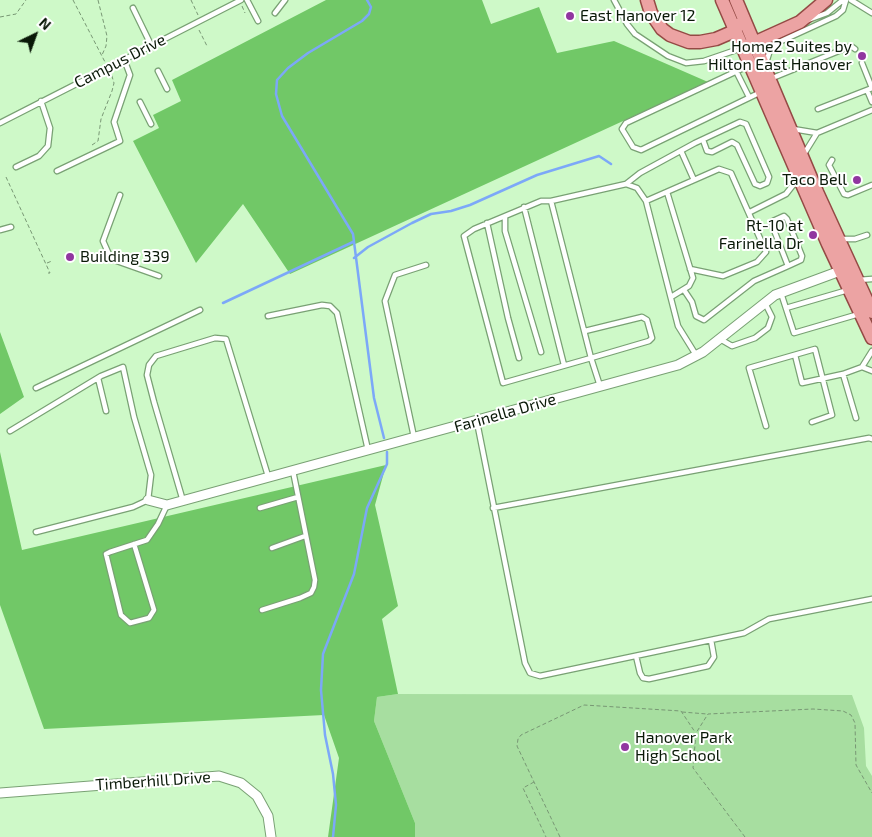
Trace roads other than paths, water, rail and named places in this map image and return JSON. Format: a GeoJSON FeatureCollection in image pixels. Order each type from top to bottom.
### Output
{"type":"FeatureCollection","features":[{"type":"Feature","properties":{"kind":"main road"},"geometry":{"type":"LineString","coordinates":[[647,0],[656,22],[679,39],[700,42],[716,39],[735,30],[743,17]]}},
{"type":"Feature","properties":{"kind":"main road"},"geometry":{"type":"LineString","coordinates":[[722,0],[735,30],[748,45],[767,74],[838,239],[853,285],[866,313],[872,338]]}},
{"type":"Feature","properties":{"kind":"main road"},"geometry":{"type":"LineString","coordinates":[[736,0],[743,17]]}},
{"type":"Feature","properties":{"kind":"main road"},"geometry":{"type":"LineString","coordinates":[[743,0],[743,17],[751,65],[798,178],[840,271],[853,285],[869,296],[866,313]]}},
{"type":"Feature","properties":{"kind":"main road"},"geometry":{"type":"LineString","coordinates":[[748,45],[800,22],[826,0]]}},
{"type":"Feature","properties":{"kind":"street","name":"Farinella Drive"},"geometry":{"type":"LineString","coordinates":[[148,500],[166,505],[184,501],[268,476],[477,422],[678,365],[697,356],[765,302],[782,292],[840,271]]}},
{"type":"Feature","properties":{"kind":"street","name":"Timberhill Drive"},"geometry":{"type":"LineString","coordinates":[[0,793],[219,776],[241,783],[257,796],[268,816],[271,837]]}},
{"type":"Feature","properties":{"kind":"lane"},"geometry":{"type":"LineString","coordinates":[[247,0],[258,21]]}},
{"type":"Feature","properties":{"kind":"lane"},"geometry":{"type":"LineString","coordinates":[[275,13],[285,0]]}},
{"type":"Feature","properties":{"kind":"lane"},"geometry":{"type":"LineString","coordinates":[[614,0],[626,24],[635,34],[668,56],[686,63],[704,61],[748,45]]}},
{"type":"Feature","properties":{"kind":"lane"},"geometry":{"type":"LineString","coordinates":[[800,22],[813,20],[845,0]]}},
{"type":"Feature","properties":{"kind":"lane"},"geometry":{"type":"LineString","coordinates":[[845,0],[842,10],[836,16],[777,43],[767,57],[767,74],[851,46],[856,49]]}},
{"type":"Feature","properties":{"kind":"lane"},"geometry":{"type":"LineString","coordinates":[[851,0],[872,13]]}},
{"type":"Feature","properties":{"kind":"lane","name":"Campus Drive"},"geometry":{"type":"LineString","coordinates":[[0,123],[151,45],[241,3]]}},
{"type":"Feature","properties":{"kind":"lane"},"geometry":{"type":"LineString","coordinates":[[133,8],[151,45]]}},
{"type":"Feature","properties":{"kind":"lane"},"geometry":{"type":"LineString","coordinates":[[57,171],[120,141],[114,129],[114,122],[130,75],[124,59]]}},
{"type":"Feature","properties":{"kind":"lane"},"geometry":{"type":"LineString","coordinates":[[818,110],[872,88],[862,63]]}},
{"type":"Feature","properties":{"kind":"lane"},"geometry":{"type":"LineString","coordinates":[[751,65],[626,123],[622,128],[633,147],[641,150],[762,91]]}},
{"type":"Feature","properties":{"kind":"lane"},"geometry":{"type":"LineString","coordinates":[[158,71],[167,89]]}},
{"type":"Feature","properties":{"kind":"lane"},"geometry":{"type":"LineString","coordinates":[[736,71],[749,97]]}},
{"type":"Feature","properties":{"kind":"lane"},"geometry":{"type":"LineString","coordinates":[[867,90],[872,102]]}},
{"type":"Feature","properties":{"kind":"lane"},"geometry":{"type":"LineString","coordinates":[[16,167],[40,156],[48,146],[50,128],[41,101]]}},
{"type":"Feature","properties":{"kind":"lane"},"geometry":{"type":"LineString","coordinates":[[140,102],[151,124]]}},
{"type":"Feature","properties":{"kind":"lane"},"geometry":{"type":"LineString","coordinates":[[789,127],[797,131],[817,133],[872,110]]}},
{"type":"Feature","properties":{"kind":"lane"},"geometry":{"type":"LineString","coordinates":[[585,331],[642,317],[647,320],[652,338],[649,341],[503,383],[464,236],[487,223],[540,201],[551,201],[626,184],[636,175],[681,151],[703,140],[740,122],[746,124],[769,177],[767,183],[760,186],[755,184],[738,145],[732,142],[712,152],[707,151],[703,140]]}},
{"type":"Feature","properties":{"kind":"lane"},"geometry":{"type":"LineString","coordinates":[[802,158],[817,133]]}},
{"type":"Feature","properties":{"kind":"lane"},"geometry":{"type":"LineString","coordinates":[[681,151],[694,180]]}},
{"type":"Feature","properties":{"kind":"lane"},"geometry":{"type":"LineString","coordinates":[[832,160],[829,165],[844,194],[848,195],[872,185]]}},
{"type":"Feature","properties":{"kind":"lane"},"geometry":{"type":"LineString","coordinates":[[646,201],[719,169],[728,170],[734,177],[766,249],[763,257],[723,276],[690,269]]}},
{"type":"Feature","properties":{"kind":"lane"},"geometry":{"type":"LineString","coordinates":[[750,212],[786,194],[798,178]]}},
{"type":"Feature","properties":{"kind":"lane"},"geometry":{"type":"LineString","coordinates":[[626,184],[637,188],[646,201],[680,331],[697,356]]}},
{"type":"Feature","properties":{"kind":"lane"},"geometry":{"type":"LineString","coordinates":[[666,192],[692,280],[684,290],[671,297]]}},
{"type":"Feature","properties":{"kind":"lane"},"geometry":{"type":"LineString","coordinates":[[120,195],[103,241],[111,258],[159,276]]}},
{"type":"Feature","properties":{"kind":"lane"},"geometry":{"type":"LineString","coordinates":[[551,201],[591,358],[600,386]]}},
{"type":"Feature","properties":{"kind":"lane"},"geometry":{"type":"LineString","coordinates":[[524,207],[564,365]]}},
{"type":"Feature","properties":{"kind":"lane"},"geometry":{"type":"LineString","coordinates":[[684,290],[692,302],[696,316],[701,321],[754,281],[788,266],[801,260],[802,256],[787,219],[784,216],[773,221],[772,226],[788,266]]}},
{"type":"Feature","properties":{"kind":"lane"},"geometry":{"type":"LineString","coordinates":[[505,217],[505,231],[541,352]]}},
{"type":"Feature","properties":{"kind":"lane"},"geometry":{"type":"LineString","coordinates":[[487,223],[519,358]]}},
{"type":"Feature","properties":{"kind":"lane"},"geometry":{"type":"LineString","coordinates":[[0,230],[11,227]]}},
{"type":"Feature","properties":{"kind":"lane"},"geometry":{"type":"LineString","coordinates":[[838,239],[855,239],[867,235]]}},
{"type":"Feature","properties":{"kind":"lane"},"geometry":{"type":"LineString","coordinates":[[414,438],[385,301],[395,275],[426,265]]}},
{"type":"Feature","properties":{"kind":"lane"},"geometry":{"type":"LineString","coordinates":[[786,308],[872,279]]}},
{"type":"Feature","properties":{"kind":"lane"},"geometry":{"type":"LineString","coordinates":[[782,292],[794,333],[866,313]]}},
{"type":"Feature","properties":{"kind":"lane"},"geometry":{"type":"LineString","coordinates":[[720,339],[732,346],[755,338],[768,328],[772,317],[765,302]]}},
{"type":"Feature","properties":{"kind":"lane"},"geometry":{"type":"LineString","coordinates":[[268,316],[322,305],[330,306],[337,313],[368,450]]}},
{"type":"Feature","properties":{"kind":"lane"},"geometry":{"type":"LineString","coordinates":[[36,388],[200,310]]}},
{"type":"Feature","properties":{"kind":"lane"},"geometry":{"type":"LineString","coordinates":[[184,501],[147,375],[148,364],[156,356],[215,338],[226,339],[268,476]]}},
{"type":"Feature","properties":{"kind":"lane"},"geometry":{"type":"LineString","coordinates":[[766,426],[749,368],[815,349],[832,416],[812,422]]}},
{"type":"Feature","properties":{"kind":"lane"},"geometry":{"type":"LineString","coordinates":[[795,355],[802,383],[843,374],[862,367],[872,352]]}},
{"type":"Feature","properties":{"kind":"lane"},"geometry":{"type":"LineString","coordinates":[[10,431],[98,378],[123,367],[134,417],[151,475],[148,500],[133,507],[36,532]]}},
{"type":"Feature","properties":{"kind":"lane"},"geometry":{"type":"LineString","coordinates":[[862,367],[872,371]]}},
{"type":"Feature","properties":{"kind":"lane"},"geometry":{"type":"LineString","coordinates":[[843,374],[856,418]]}},
{"type":"Feature","properties":{"kind":"lane"},"geometry":{"type":"LineString","coordinates":[[98,378],[106,411]]}},
{"type":"Feature","properties":{"kind":"lane"},"geometry":{"type":"LineString","coordinates":[[477,422],[525,663],[530,673],[540,676],[749,632],[768,619],[872,599]]}},
{"type":"Feature","properties":{"kind":"lane"},"geometry":{"type":"LineString","coordinates":[[493,508],[869,438],[872,439]]}},
{"type":"Feature","properties":{"kind":"lane"},"geometry":{"type":"LineString","coordinates":[[262,610],[300,598],[311,593],[314,587],[315,580],[293,471]]}},
{"type":"Feature","properties":{"kind":"lane"},"geometry":{"type":"LineString","coordinates":[[260,508],[298,496]]}},
{"type":"Feature","properties":{"kind":"lane"},"geometry":{"type":"LineString","coordinates":[[134,544],[154,610],[150,618],[130,623],[121,615],[106,558],[110,552],[134,544],[147,540],[152,535],[166,505]]}},
{"type":"Feature","properties":{"kind":"lane"},"geometry":{"type":"LineString","coordinates":[[272,548],[305,536]]}},
{"type":"Feature","properties":{"kind":"lane"},"geometry":{"type":"LineString","coordinates":[[636,656],[640,673],[644,678],[658,677],[708,666],[714,657],[711,640]]}},
{"type":"Feature","properties":{"kind":"waterway"},"geometry":{"type":"LineString","coordinates":[[367,0],[371,7],[369,14],[362,21],[308,53],[288,68],[277,80],[276,94],[282,116],[353,234],[374,398],[384,438]]}},
{"type":"Feature","properties":{"kind":"waterway"},"geometry":{"type":"LineString","coordinates":[[354,258],[368,247],[431,214],[451,211],[470,205],[537,175],[599,156],[611,164]]}},
{"type":"Feature","properties":{"kind":"waterway"},"geometry":{"type":"LineString","coordinates":[[223,303],[353,242]]}},
{"type":"Feature","properties":{"kind":"waterway"},"geometry":{"type":"LineString","coordinates":[[333,837],[336,805],[333,774],[325,735],[321,690],[323,654],[354,574],[367,508],[387,464],[387,452]]}},
{"type":"Feature","properties":{"kind":"place","name":"East Hanover 12"},"geometry":{"type":"Point","coordinates":[570,16]}},
{"type":"Feature","properties":{"kind":"place","name":"Home2 Suites by Hilton East Hanover"},"geometry":{"type":"Point","coordinates":[862,56]}},
{"type":"Feature","properties":{"kind":"place","name":"Taco Bell"},"geometry":{"type":"Point","coordinates":[857,180]}},
{"type":"Feature","properties":{"kind":"place","name":"Rt-10 at Farinella Dr"},"geometry":{"type":"Point","coordinates":[813,235]}},
{"type":"Feature","properties":{"kind":"place","name":"Building 339"},"geometry":{"type":"Point","coordinates":[70,257]}},
{"type":"Feature","properties":{"kind":"place","name":"Hanover Park High School"},"geometry":{"type":"Point","coordinates":[625,747]}}]}
